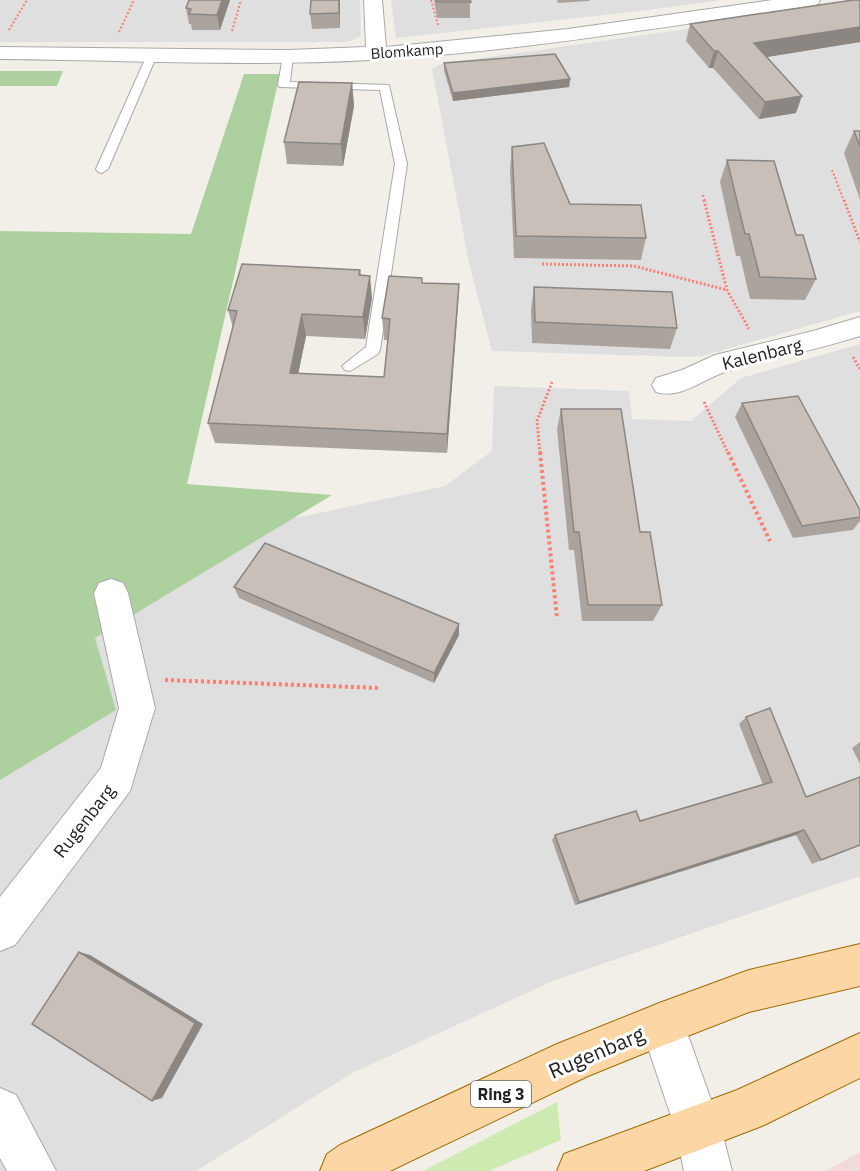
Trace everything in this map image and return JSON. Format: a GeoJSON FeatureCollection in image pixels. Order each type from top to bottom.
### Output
{"type":"FeatureCollection","features":[{"type":"Feature","properties":{"kind":"main road","name":"Rugenbarg"},"geometry":{"type":"LineString","coordinates":[[344,1171],[573,1060],[662,1024],[749,991],[860,965]]}},
{"type":"Feature","properties":{"kind":"main road"},"geometry":{"type":"LineString","coordinates":[[581,1171],[703,1150],[746,1110],[860,1055]]}},
{"type":"Feature","properties":{"kind":"street"},"geometry":{"type":"LineString","coordinates":[[373,0],[376,53]]}},
{"type":"Feature","properties":{"kind":"street","name":"Blomkamp"},"geometry":{"type":"LineString","coordinates":[[3,45],[107,55],[288,56],[376,53],[462,47],[811,0]]}},
{"type":"Feature","properties":{"kind":"street","name":"Kalenbarg"},"geometry":{"type":"LineString","coordinates":[[666,385],[692,377],[715,365],[860,326]]}},
{"type":"Feature","properties":{"kind":"street","name":"Rugenbarg"},"geometry":{"type":"LineString","coordinates":[[0,930],[117,778],[137,708],[111,593]]}},
{"type":"Feature","properties":{"kind":"street"},"geometry":{"type":"LineString","coordinates":[[662,1024],[703,1150]]}},
{"type":"Feature","properties":{"kind":"street"},"geometry":{"type":"LineString","coordinates":[[0,1111],[32,1171]]}},
{"type":"Feature","properties":{"kind":"lane"},"geometry":{"type":"LineString","coordinates":[[102,169],[152,55]]}},
{"type":"Feature","properties":{"kind":"lane"},"geometry":{"type":"LineString","coordinates":[[288,56],[284,85],[385,87],[401,164],[373,350],[350,366]]}},
{"type":"Feature","properties":{"kind":"path"},"geometry":{"type":"LineString","coordinates":[[3,45],[27,0]]}},
{"type":"Feature","properties":{"kind":"path"},"geometry":{"type":"LineString","coordinates":[[107,55],[134,0]]}},
{"type":"Feature","properties":{"kind":"path"},"geometry":{"type":"LineString","coordinates":[[225,55],[241,0]]}},
{"type":"Feature","properties":{"kind":"path"},"geometry":{"type":"LineString","coordinates":[[431,0],[441,31]]}},
{"type":"Feature","properties":{"kind":"path"},"geometry":{"type":"LineString","coordinates":[[832,170],[860,242]]}},
{"type":"Feature","properties":{"kind":"path"},"geometry":{"type":"LineString","coordinates":[[703,195],[726,290],[753,334]]}},
{"type":"Feature","properties":{"kind":"path"},"geometry":{"type":"LineString","coordinates":[[542,264],[634,266],[726,290]]}},
{"type":"Feature","properties":{"kind":"path"},"geometry":{"type":"LineString","coordinates":[[692,377],[770,541]]}},
{"type":"Feature","properties":{"kind":"path"},"geometry":{"type":"LineString","coordinates":[[552,382],[537,421],[557,618]]}},
{"type":"Feature","properties":{"kind":"path"},"geometry":{"type":"LineString","coordinates":[[130,679],[380,688]]}},
{"type":"Feature","properties":{"kind":"shaded area"},"geometry":{"type":"Polygon","coordinates":[[[0,0],[360,0],[361,36],[348,42],[0,42],[0,0]]]}},
{"type":"Feature","properties":{"kind":"shaded area"},"geometry":{"type":"Polygon","coordinates":[[[391,0],[722,0],[396,38],[391,0]]]}},
{"type":"Feature","properties":{"kind":"shaded area"},"geometry":{"type":"Polygon","coordinates":[[[860,4],[860,311],[702,356],[492,351],[469,263],[432,69],[441,64],[860,4]]]}},
{"type":"Feature","properties":{"kind":"shaded area"},"geometry":{"type":"Polygon","coordinates":[[[860,344],[860,876],[555,980],[352,1073],[196,1171],[0,1171],[0,647],[225,533],[445,486],[492,451],[494,386],[629,391],[632,419],[691,421],[741,378],[860,344]]]}},
{"type":"Feature","properties":{"kind":"shaded area"},"geometry":{"type":"Polygon","coordinates":[[[860,1152],[860,1171],[826,1171],[860,1152]]]}},
{"type":"Feature","properties":{"kind":"green space"},"geometry":{"type":"Polygon","coordinates":[[[0,71],[63,71],[57,86],[0,86],[0,71]]]}},
{"type":"Feature","properties":{"kind":"green space"},"geometry":{"type":"Polygon","coordinates":[[[244,74],[280,74],[187,484],[332,495],[95,638],[116,710],[0,780],[0,231],[191,234],[244,74]]]}},
{"type":"Feature","properties":{"kind":"green space"},"geometry":{"type":"Polygon","coordinates":[[[557,1102],[561,1140],[489,1171],[423,1171],[557,1102]]]}},
{"type":"Feature","properties":{"kind":"building"},"geometry":{"type":"Polygon","coordinates":[[[189,0],[222,0],[217,15],[189,14],[191,9],[186,8],[189,0]]]}},
{"type":"Feature","properties":{"kind":"building"},"geometry":{"type":"Polygon","coordinates":[[[311,0],[339,0],[339,13],[310,14],[311,0]]]}},
{"type":"Feature","properties":{"kind":"building"},"geometry":{"type":"Polygon","coordinates":[[[437,0],[470,0],[471,2],[437,2],[437,0]]]}},
{"type":"Feature","properties":{"kind":"building"},"geometry":{"type":"Polygon","coordinates":[[[860,0],[860,27],[754,43],[802,96],[765,102],[690,24],[860,0]]]}},
{"type":"Feature","properties":{"kind":"building"},"geometry":{"type":"Polygon","coordinates":[[[555,54],[570,79],[453,93],[444,63],[555,54]]]}},
{"type":"Feature","properties":{"kind":"building"},"geometry":{"type":"Polygon","coordinates":[[[299,82],[352,83],[341,144],[284,142],[299,82]]]}},
{"type":"Feature","properties":{"kind":"building"},"geometry":{"type":"Polygon","coordinates":[[[854,131],[860,131],[860,147],[854,131]]]}},
{"type":"Feature","properties":{"kind":"building"},"geometry":{"type":"Polygon","coordinates":[[[544,143],[570,204],[641,205],[646,238],[516,236],[512,147],[544,143]]]}},
{"type":"Feature","properties":{"kind":"building"},"geometry":{"type":"Polygon","coordinates":[[[727,160],[774,161],[796,235],[803,235],[816,279],[760,277],[749,234],[745,234],[727,160]]]}},
{"type":"Feature","properties":{"kind":"building"},"geometry":{"type":"Polygon","coordinates":[[[242,264],[360,270],[359,275],[370,276],[363,317],[302,314],[290,373],[384,377],[390,319],[382,318],[389,276],[422,278],[422,283],[459,284],[447,434],[208,423],[237,311],[228,310],[242,264]]]}},
{"type":"Feature","properties":{"kind":"building"},"geometry":{"type":"Polygon","coordinates":[[[534,287],[672,292],[677,328],[535,322],[534,287]]]}},
{"type":"Feature","properties":{"kind":"building"},"geometry":{"type":"Polygon","coordinates":[[[798,396],[860,510],[860,517],[802,526],[742,403],[798,396]]]}},
{"type":"Feature","properties":{"kind":"building"},"geometry":{"type":"Polygon","coordinates":[[[561,409],[621,409],[640,532],[650,532],[662,605],[588,605],[579,532],[574,532],[561,409]]]}},
{"type":"Feature","properties":{"kind":"building"},"geometry":{"type":"Polygon","coordinates":[[[265,543],[459,624],[434,673],[234,587],[265,543]]]}},
{"type":"Feature","properties":{"kind":"building"},"geometry":{"type":"Polygon","coordinates":[[[770,708],[806,797],[860,777],[860,845],[821,860],[804,830],[579,902],[555,835],[636,811],[640,821],[772,782],[746,717],[770,708]]]}},
{"type":"Feature","properties":{"kind":"building"},"geometry":{"type":"Polygon","coordinates":[[[79,952],[195,1023],[152,1101],[32,1024],[79,952]]]}}]}
